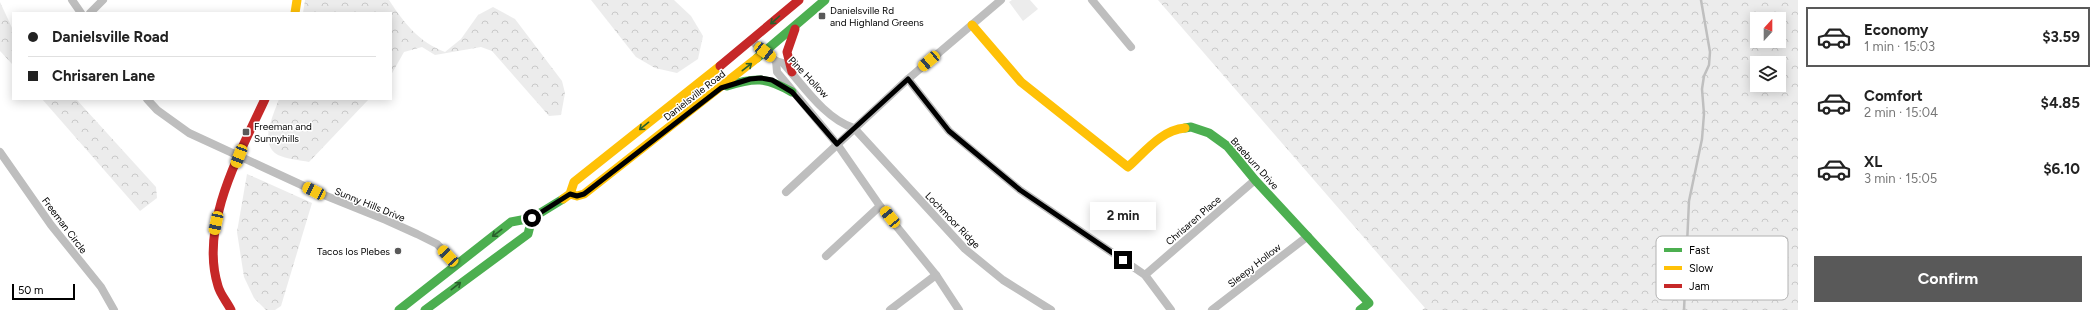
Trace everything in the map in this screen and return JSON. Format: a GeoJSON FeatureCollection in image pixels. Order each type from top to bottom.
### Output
{"type":"FeatureCollection","features":[{"type":"Feature","properties":{"kind":"main road"},"geometry":{"type":"LineString","coordinates":[[295,12],[297,0]]}},
{"type":"Feature","properties":{"kind":"main road","name":"Danielsville Road"},"geometry":{"type":"LineString","coordinates":[[399,310],[511,222],[532,218],[570,194],[574,182],[752,41],[799,0]]}},
{"type":"Feature","properties":{"kind":"main road","name":"Danielsville Road"},"geometry":{"type":"LineString","coordinates":[[570,194],[577,196],[584,194],[721,88],[825,0]]}},
{"type":"Feature","properties":{"kind":"main road"},"geometry":{"type":"LineString","coordinates":[[792,72],[787,58],[787,46],[797,24]]}},
{"type":"Feature","properties":{"kind":"main road","name":"Braeburn Drive"},"geometry":{"type":"LineString","coordinates":[[972,25],[1021,82],[1128,167],[1157,140],[1174,129],[1191,126],[1209,133],[1227,146],[1255,180],[1369,303],[1360,310]]}},
{"type":"Feature","properties":{"kind":"main road"},"geometry":{"type":"LineString","coordinates":[[721,88],[750,79],[761,78],[772,80],[792,92]]}},
{"type":"Feature","properties":{"kind":"main road"},"geometry":{"type":"LineString","coordinates":[[227,308],[220,291],[216,273],[213,257],[213,235],[218,211],[239,156],[265,100]]}},
{"type":"Feature","properties":{"kind":"main road"},"geometry":{"type":"LineString","coordinates":[[425,310],[528,234],[532,218]]}},
{"type":"Feature","properties":{"kind":"street"},"geometry":{"type":"LineString","coordinates":[[72,0],[80,12]]}},
{"type":"Feature","properties":{"kind":"street"},"geometry":{"type":"LineString","coordinates":[[91,12],[103,0]]}},
{"type":"Feature","properties":{"kind":"street"},"geometry":{"type":"LineString","coordinates":[[786,192],[908,79],[1001,0]]}},
{"type":"Feature","properties":{"kind":"street"},"geometry":{"type":"LineString","coordinates":[[1092,0],[1131,47]]}},
{"type":"Feature","properties":{"kind":"street"},"geometry":{"type":"LineString","coordinates":[[752,41],[776,61]]}},
{"type":"Feature","properties":{"kind":"street","name":"Pine Hollow"},"geometry":{"type":"LineString","coordinates":[[854,128],[841,124],[815,98],[783,62],[776,61],[776,72],[837,144],[880,206],[936,275],[959,310]]}},
{"type":"Feature","properties":{"kind":"street"},"geometry":{"type":"LineString","coordinates":[[908,79],[949,131],[1020,190],[1146,275],[1171,310]]}},
{"type":"Feature","properties":{"kind":"street","name":"Sunny Hills Drive"},"geometry":{"type":"LineString","coordinates":[[148,100],[157,110],[189,133],[318,193],[417,234],[437,244],[456,264]]}},
{"type":"Feature","properties":{"kind":"street","name":"Lochmoor Ridge"},"geometry":{"type":"LineString","coordinates":[[854,128],[964,249],[1003,280],[1051,310]]}},
{"type":"Feature","properties":{"kind":"street","name":"Freeman Circle"},"geometry":{"type":"LineString","coordinates":[[0,152],[51,225],[101,287],[114,310]]}},
{"type":"Feature","properties":{"kind":"street","name":"Chrisaren Place"},"geometry":{"type":"LineString","coordinates":[[1146,275],[1255,180]]}},
{"type":"Feature","properties":{"kind":"street"},"geometry":{"type":"LineString","coordinates":[[826,256],[880,206]]}},
{"type":"Feature","properties":{"kind":"street","name":"Sleepy Hollow"},"geometry":{"type":"LineString","coordinates":[[1212,310],[1308,236]]}},
{"type":"Feature","properties":{"kind":"street"},"geometry":{"type":"LineString","coordinates":[[890,310],[936,275]]}},
{"type":"Feature","properties":{"kind":"green space"},"geometry":{"type":"Polygon","coordinates":[[[305,0],[389,0],[406,24],[413,31],[427,43],[445,52],[461,39],[478,15],[493,7],[515,19],[562,81],[565,93],[561,115],[549,116],[492,51],[481,47],[435,55],[422,47],[404,52],[392,73],[392,12],[303,12],[305,0]]]}},
{"type":"Feature","properties":{"kind":"green space"},"geometry":{"type":"Polygon","coordinates":[[[591,0],[674,0],[691,16],[703,36],[698,59],[677,73],[655,68],[636,57],[591,0]]]}},
{"type":"Feature","properties":{"kind":"green space"},"geometry":{"type":"Polygon","coordinates":[[[1012,0],[1030,0],[1038,9],[1023,21],[1009,2],[1012,0]]]}},
{"type":"Feature","properties":{"kind":"green space"},"geometry":{"type":"Polygon","coordinates":[[[1158,0],[1798,0],[1798,310],[1422,310],[1425,308],[1158,0]]]}},
{"type":"Feature","properties":{"kind":"green space"},"geometry":{"type":"Polygon","coordinates":[[[0,2],[12,28],[12,64],[0,51],[0,2]]]}},
{"type":"Feature","properties":{"kind":"green space"},"geometry":{"type":"Polygon","coordinates":[[[43,100],[77,100],[156,187],[157,198],[140,211],[43,100]]]}},
{"type":"Feature","properties":{"kind":"green space"},"geometry":{"type":"Polygon","coordinates":[[[279,100],[368,100],[309,162],[281,156],[272,150],[269,144],[268,136],[271,120],[279,100]]]}},
{"type":"Feature","properties":{"kind":"green space"},"geometry":{"type":"Polygon","coordinates":[[[247,174],[312,203],[281,306],[275,310],[266,310],[254,298],[244,277],[237,232],[247,174]]]}},
{"type":"Feature","properties":{"kind":"waterway"},"geometry":{"type":"LineString","coordinates":[[1687,236],[1689,201],[1702,139],[1704,114],[1702,89],[1704,76],[1709,65],[1710,52],[1701,0]]}},
{"type":"Feature","properties":{"kind":"waterway"},"geometry":{"type":"LineString","coordinates":[[1684,300],[1684,310]]}},
{"type":"Feature","properties":{"kind":"traffic: fast"},"geometry":{"type":"LineString","coordinates":[[757,58],[825,0]]}},
{"type":"Feature","properties":{"kind":"traffic: fast"},"geometry":{"type":"LineString","coordinates":[[727,86],[745,81],[760,80],[775,83],[792,92]]}},
{"type":"Feature","properties":{"kind":"traffic: fast"},"geometry":{"type":"LineString","coordinates":[[1185,128],[1191,127],[1209,133],[1227,146],[1255,180],[1369,303],[1360,310]]}},
{"type":"Feature","properties":{"kind":"traffic: fast"},"geometry":{"type":"LineString","coordinates":[[399,310],[511,222],[532,218],[563,199]]}},
{"type":"Feature","properties":{"kind":"traffic: fast"},"geometry":{"type":"LineString","coordinates":[[425,310],[528,234],[532,218]]}},
{"type":"Feature","properties":{"kind":"traffic: slow"},"geometry":{"type":"LineString","coordinates":[[295,12],[297,0]]}},
{"type":"Feature","properties":{"kind":"traffic: slow"},"geometry":{"type":"LineString","coordinates":[[972,25],[1021,82],[1128,167],[1161,137],[1168,133],[1185,128]]}},
{"type":"Feature","properties":{"kind":"traffic: slow"},"geometry":{"type":"LineString","coordinates":[[570,194],[577,196],[584,194],[757,58]]}},
{"type":"Feature","properties":{"kind":"traffic: slow"},"geometry":{"type":"LineString","coordinates":[[563,199],[570,194],[574,182],[720,66]]}},
{"type":"Feature","properties":{"kind":"traffic: jam"},"geometry":{"type":"LineString","coordinates":[[720,66],[799,0]]}},
{"type":"Feature","properties":{"kind":"traffic: jam"},"geometry":{"type":"LineString","coordinates":[[792,72],[787,52],[795,29]]}},
{"type":"Feature","properties":{"kind":"traffic: jam"},"geometry":{"type":"LineString","coordinates":[[231,310],[218,286],[214,263],[214,239],[218,214],[225,190],[244,142],[265,100]]}},
{"type":"Feature","properties":{"kind":"place","name":"Danielsville Rd and Highland Greens"},"geometry":{"type":"Point","coordinates":[822,16]}},
{"type":"Feature","properties":{"kind":"place","name":"Freeman and Sunnyhills"},"geometry":{"type":"Point","coordinates":[246,132]}},
{"type":"Feature","properties":{"kind":"place","name":"Tacos los Plebes"},"geometry":{"type":"Point","coordinates":[398,251]}},
{"type":"Feature","properties":{"kind":"route"},"geometry":{"type":"LineString","coordinates":[[532,218],[570,194],[577,196],[584,194],[721,88],[750,79],[761,78],[772,80],[792,92],[837,144],[908,79],[949,131],[1020,190],[1123,260]]}}]}
